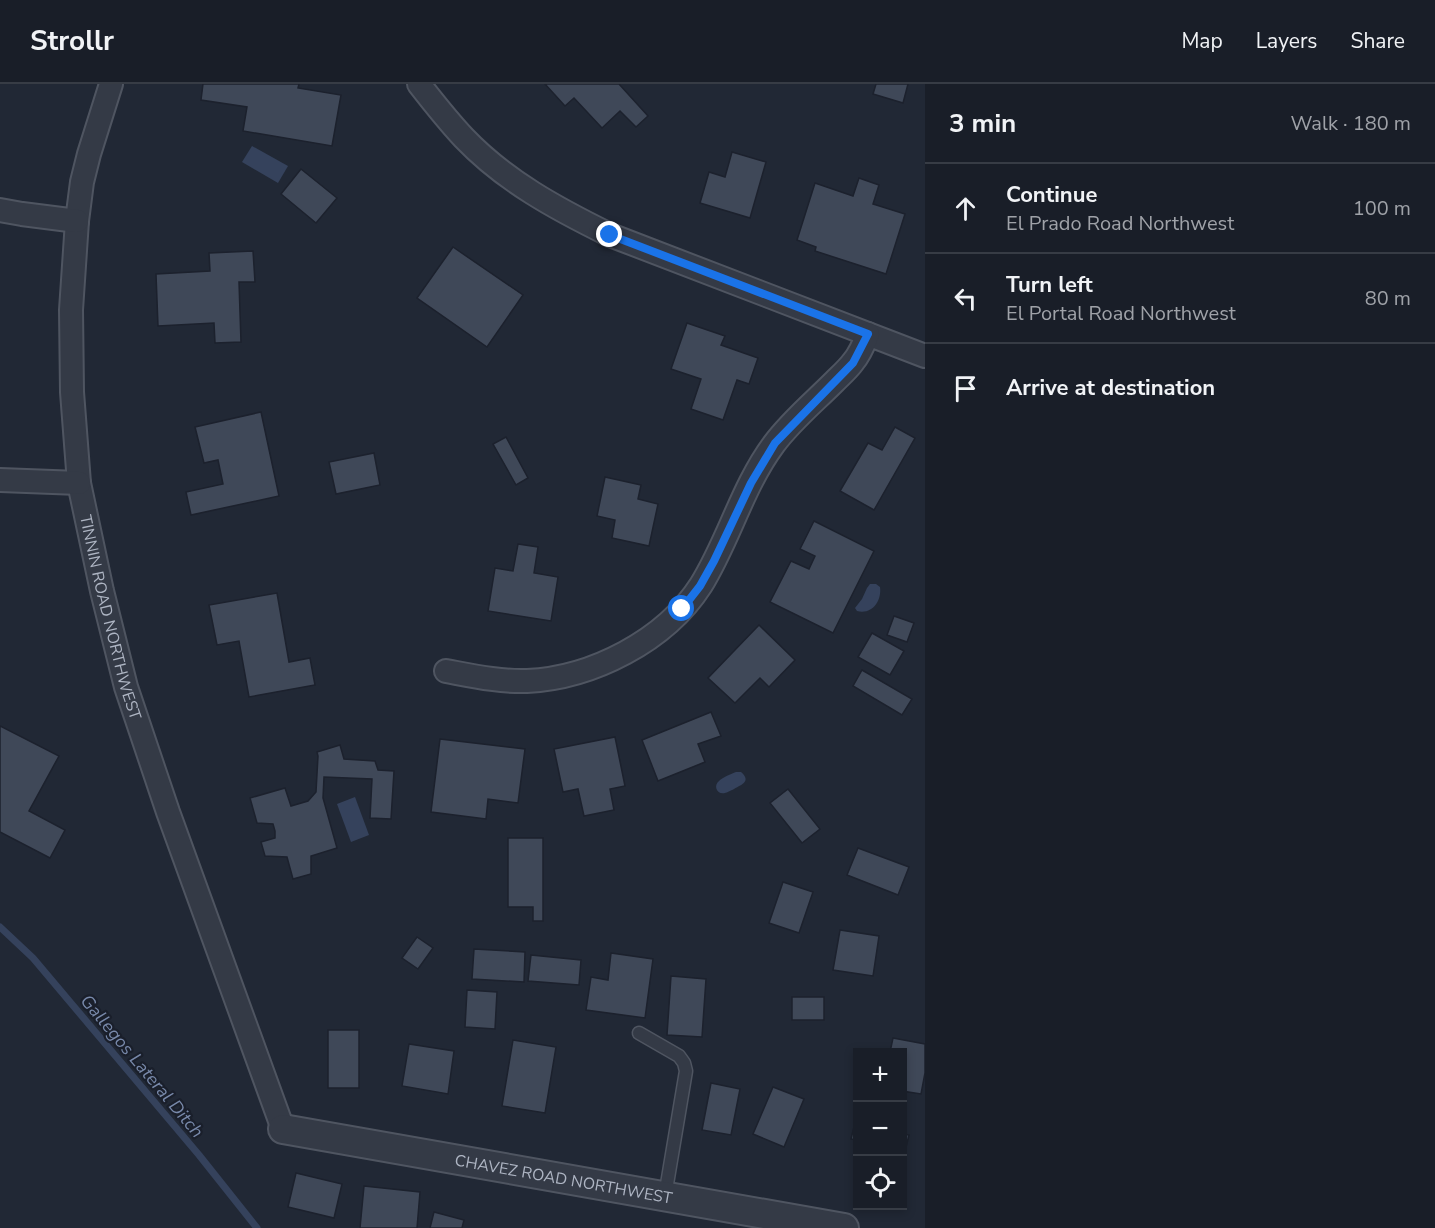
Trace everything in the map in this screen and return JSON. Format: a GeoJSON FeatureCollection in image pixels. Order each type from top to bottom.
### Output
{"type":"FeatureCollection","features":[{"type":"Feature","properties":{"kind":"street","name":"TINNIN ROAD NORTHWEST"},"geometry":{"type":"LineString","coordinates":[[111,84],[89,154],[82,182],[77,220],[71,333],[72,392],[79,483],[102,591],[126,687],[168,812],[283,1129]]}},
{"type":"Feature","properties":{"kind":"street"},"geometry":{"type":"LineString","coordinates":[[419,84],[465,138],[516,182],[543,200],[610,235],[925,356]]}},
{"type":"Feature","properties":{"kind":"street"},"geometry":{"type":"LineString","coordinates":[[0,210],[77,220]]}},
{"type":"Feature","properties":{"kind":"street"},"geometry":{"type":"LineString","coordinates":[[446,671],[495,680],[528,681],[563,676],[589,668],[641,644],[682,609],[700,586],[751,483],[775,443],[853,363],[868,334]]}},
{"type":"Feature","properties":{"kind":"street"},"geometry":{"type":"LineString","coordinates":[[0,480],[79,483]]}},
{"type":"Feature","properties":{"kind":"street","name":"CHAVEZ ROAD NORTHWEST"},"geometry":{"type":"LineString","coordinates":[[283,1129],[844,1228]]}},
{"type":"Feature","properties":{"kind":"lane"},"geometry":{"type":"LineString","coordinates":[[639,1033],[679,1056],[686,1071],[665,1196]]}},
{"type":"Feature","properties":{"kind":"water"},"geometry":{"type":"Polygon","coordinates":[[[252,146],[288,166],[278,183],[242,162],[252,146]]]}},
{"type":"Feature","properties":{"kind":"water"},"geometry":{"type":"Polygon","coordinates":[[[870,584],[880,587],[878,602],[867,611],[857,611],[855,608],[870,584]]]}},
{"type":"Feature","properties":{"kind":"water"},"geometry":{"type":"Polygon","coordinates":[[[736,772],[744,775],[745,782],[726,793],[718,791],[716,785],[719,781],[736,772]]]}},
{"type":"Feature","properties":{"kind":"water"},"geometry":{"type":"Polygon","coordinates":[[[355,797],[369,835],[351,842],[337,804],[355,797]]]}},
{"type":"Feature","properties":{"kind":"building"},"geometry":{"type":"Polygon","coordinates":[[[203,84],[299,84],[298,88],[341,95],[332,146],[243,131],[247,107],[201,100],[203,84]]]}},
{"type":"Feature","properties":{"kind":"building"},"geometry":{"type":"Polygon","coordinates":[[[545,84],[619,84],[648,116],[636,127],[620,111],[602,128],[574,98],[565,106],[545,84]]]}},
{"type":"Feature","properties":{"kind":"building"},"geometry":{"type":"Polygon","coordinates":[[[876,84],[908,84],[903,103],[873,94],[876,84]]]}},
{"type":"Feature","properties":{"kind":"building"},"geometry":{"type":"Polygon","coordinates":[[[732,152],[766,162],[750,218],[700,203],[709,172],[725,177],[732,152]]]}},
{"type":"Feature","properties":{"kind":"building"},"geometry":{"type":"Polygon","coordinates":[[[301,169],[337,198],[316,223],[281,194],[301,169]]]}},
{"type":"Feature","properties":{"kind":"building"},"geometry":{"type":"Polygon","coordinates":[[[859,178],[879,185],[873,204],[905,214],[886,274],[815,251],[816,247],[797,240],[815,183],[853,196],[859,178]]]}},
{"type":"Feature","properties":{"kind":"building"},"geometry":{"type":"Polygon","coordinates":[[[453,247],[523,295],[487,347],[417,298],[453,247]]]}},
{"type":"Feature","properties":{"kind":"building"},"geometry":{"type":"Polygon","coordinates":[[[253,251],[255,282],[239,282],[241,342],[215,343],[214,323],[158,326],[156,274],[210,271],[209,253],[253,251]]]}},
{"type":"Feature","properties":{"kind":"building"},"geometry":{"type":"Polygon","coordinates":[[[687,323],[725,336],[721,345],[758,358],[749,384],[737,380],[723,420],[691,409],[701,379],[671,369],[687,323]]]}},
{"type":"Feature","properties":{"kind":"building"},"geometry":{"type":"Polygon","coordinates":[[[261,412],[279,496],[191,515],[186,492],[223,484],[218,460],[204,463],[195,427],[261,412]]]}},
{"type":"Feature","properties":{"kind":"building"},"geometry":{"type":"Polygon","coordinates":[[[895,427],[915,438],[874,510],[840,491],[868,443],[882,450],[895,427]]]}},
{"type":"Feature","properties":{"kind":"building"},"geometry":{"type":"Polygon","coordinates":[[[506,437],[528,478],[516,485],[493,444],[506,437]]]}},
{"type":"Feature","properties":{"kind":"building"},"geometry":{"type":"Polygon","coordinates":[[[374,453],[380,485],[336,494],[329,462],[374,453]]]}},
{"type":"Feature","properties":{"kind":"building"},"geometry":{"type":"Polygon","coordinates":[[[605,477],[641,485],[638,499],[658,504],[649,546],[612,538],[615,520],[597,516],[605,477]]]}},
{"type":"Feature","properties":{"kind":"building"},"geometry":{"type":"Polygon","coordinates":[[[814,521],[874,551],[833,633],[770,602],[791,561],[809,569],[815,556],[800,549],[814,521]]]}},
{"type":"Feature","properties":{"kind":"building"},"geometry":{"type":"Polygon","coordinates":[[[518,544],[538,547],[534,573],[558,577],[551,621],[488,611],[495,568],[513,571],[518,544]]]}},
{"type":"Feature","properties":{"kind":"building"},"geometry":{"type":"Polygon","coordinates":[[[277,593],[289,662],[310,658],[315,685],[249,697],[239,641],[217,645],[209,605],[277,593]]]}},
{"type":"Feature","properties":{"kind":"building"},"geometry":{"type":"Polygon","coordinates":[[[894,616],[914,623],[907,642],[887,635],[894,616]]]}},
{"type":"Feature","properties":{"kind":"building"},"geometry":{"type":"Polygon","coordinates":[[[759,625],[795,660],[769,687],[760,678],[735,703],[708,678],[759,625]]]}},
{"type":"Feature","properties":{"kind":"building"},"geometry":{"type":"Polygon","coordinates":[[[872,633],[904,651],[890,675],[858,657],[872,633]]]}},
{"type":"Feature","properties":{"kind":"building"},"geometry":{"type":"Polygon","coordinates":[[[862,670],[912,699],[902,715],[853,686],[862,670]]]}},
{"type":"Feature","properties":{"kind":"building"},"geometry":{"type":"Polygon","coordinates":[[[711,712],[721,736],[698,744],[705,762],[658,781],[642,740],[711,712]]]}},
{"type":"Feature","properties":{"kind":"building"},"geometry":{"type":"Polygon","coordinates":[[[0,726],[59,756],[29,811],[65,830],[50,858],[0,832],[0,726]]]}},
{"type":"Feature","properties":{"kind":"building"},"geometry":{"type":"Polygon","coordinates":[[[615,737],[625,786],[610,789],[614,810],[584,816],[578,789],[563,792],[554,749],[615,737]]]}},
{"type":"Feature","properties":{"kind":"building"},"geometry":{"type":"Polygon","coordinates":[[[440,739],[525,749],[518,803],[488,799],[486,819],[431,812],[440,739]]]}},
{"type":"Feature","properties":{"kind":"building"},"geometry":{"type":"Polygon","coordinates":[[[340,745],[344,759],[375,761],[378,770],[394,771],[391,819],[370,818],[372,779],[324,777],[323,798],[337,848],[311,856],[311,874],[293,879],[287,857],[265,856],[261,842],[275,838],[275,831],[273,824],[257,823],[250,798],[285,788],[291,806],[308,801],[316,792],[317,752],[340,745]]]}},
{"type":"Feature","properties":{"kind":"building"},"geometry":{"type":"Polygon","coordinates":[[[788,789],[820,829],[802,843],[770,803],[788,789]]]}},
{"type":"Feature","properties":{"kind":"building"},"geometry":{"type":"Polygon","coordinates":[[[508,838],[543,838],[543,921],[533,921],[533,907],[508,907],[508,838]]]}},
{"type":"Feature","properties":{"kind":"building"},"geometry":{"type":"Polygon","coordinates":[[[858,848],[909,867],[898,895],[847,875],[858,848]]]}},
{"type":"Feature","properties":{"kind":"building"},"geometry":{"type":"Polygon","coordinates":[[[783,882],[813,892],[799,933],[769,923],[783,882]]]}},
{"type":"Feature","properties":{"kind":"building"},"geometry":{"type":"Polygon","coordinates":[[[840,930],[879,936],[873,976],[833,970],[840,930]]]}},
{"type":"Feature","properties":{"kind":"building"},"geometry":{"type":"Polygon","coordinates":[[[417,937],[433,948],[418,969],[402,958],[417,937]]]}},
{"type":"Feature","properties":{"kind":"building"},"geometry":{"type":"Polygon","coordinates":[[[474,949],[525,952],[524,982],[472,979],[474,949]]]}},
{"type":"Feature","properties":{"kind":"building"},"geometry":{"type":"Polygon","coordinates":[[[611,953],[653,959],[645,1018],[586,1010],[591,977],[608,980],[611,953]]]}},
{"type":"Feature","properties":{"kind":"building"},"geometry":{"type":"Polygon","coordinates":[[[531,955],[581,960],[579,985],[528,981],[531,955]]]}},
{"type":"Feature","properties":{"kind":"building"},"geometry":{"type":"Polygon","coordinates":[[[671,976],[706,979],[702,1037],[667,1035],[671,976]]]}},
{"type":"Feature","properties":{"kind":"building"},"geometry":{"type":"Polygon","coordinates":[[[467,990],[497,992],[495,1029],[465,1027],[467,990]]]}},
{"type":"Feature","properties":{"kind":"building"},"geometry":{"type":"Polygon","coordinates":[[[792,997],[824,997],[824,1020],[792,1020],[792,997]]]}},
{"type":"Feature","properties":{"kind":"building"},"geometry":{"type":"Polygon","coordinates":[[[328,1030],[359,1030],[359,1088],[328,1088],[328,1030]]]}},
{"type":"Feature","properties":{"kind":"building"},"geometry":{"type":"Polygon","coordinates":[[[893,1038],[925,1044],[925,1073],[921,1094],[907,1092],[907,1048],[891,1048],[893,1038]]]}},
{"type":"Feature","properties":{"kind":"building"},"geometry":{"type":"Polygon","coordinates":[[[513,1040],[556,1047],[545,1113],[502,1106],[513,1040]]]}},
{"type":"Feature","properties":{"kind":"building"},"geometry":{"type":"Polygon","coordinates":[[[409,1044],[454,1051],[448,1094],[402,1086],[409,1044]]]}},
{"type":"Feature","properties":{"kind":"building"},"geometry":{"type":"Polygon","coordinates":[[[711,1083],[740,1089],[731,1135],[702,1130],[711,1083]]]}},
{"type":"Feature","properties":{"kind":"building"},"geometry":{"type":"Polygon","coordinates":[[[773,1087],[804,1099],[784,1147],[753,1134],[773,1087]]]}},
{"type":"Feature","properties":{"kind":"building"},"geometry":{"type":"Polygon","coordinates":[[[296,1173],[342,1184],[334,1218],[288,1207],[296,1173]]]}},
{"type":"Feature","properties":{"kind":"building"},"geometry":{"type":"Polygon","coordinates":[[[364,1186],[420,1192],[417,1228],[360,1228],[364,1186]]]}},
{"type":"Feature","properties":{"kind":"building"},"geometry":{"type":"Polygon","coordinates":[[[434,1212],[464,1220],[462,1228],[430,1228],[434,1212]]]}},
{"type":"Feature","properties":{"kind":"waterway","name":"Gallegos Lateral Ditch"},"geometry":{"type":"LineString","coordinates":[[0,927],[33,958],[199,1155],[257,1228]]}},
{"type":"Feature","properties":{"kind":"route"},"geometry":{"type":"LineString","coordinates":[[610,235],[868,334],[853,363],[775,443],[751,483],[700,586],[682,609]]}}]}
